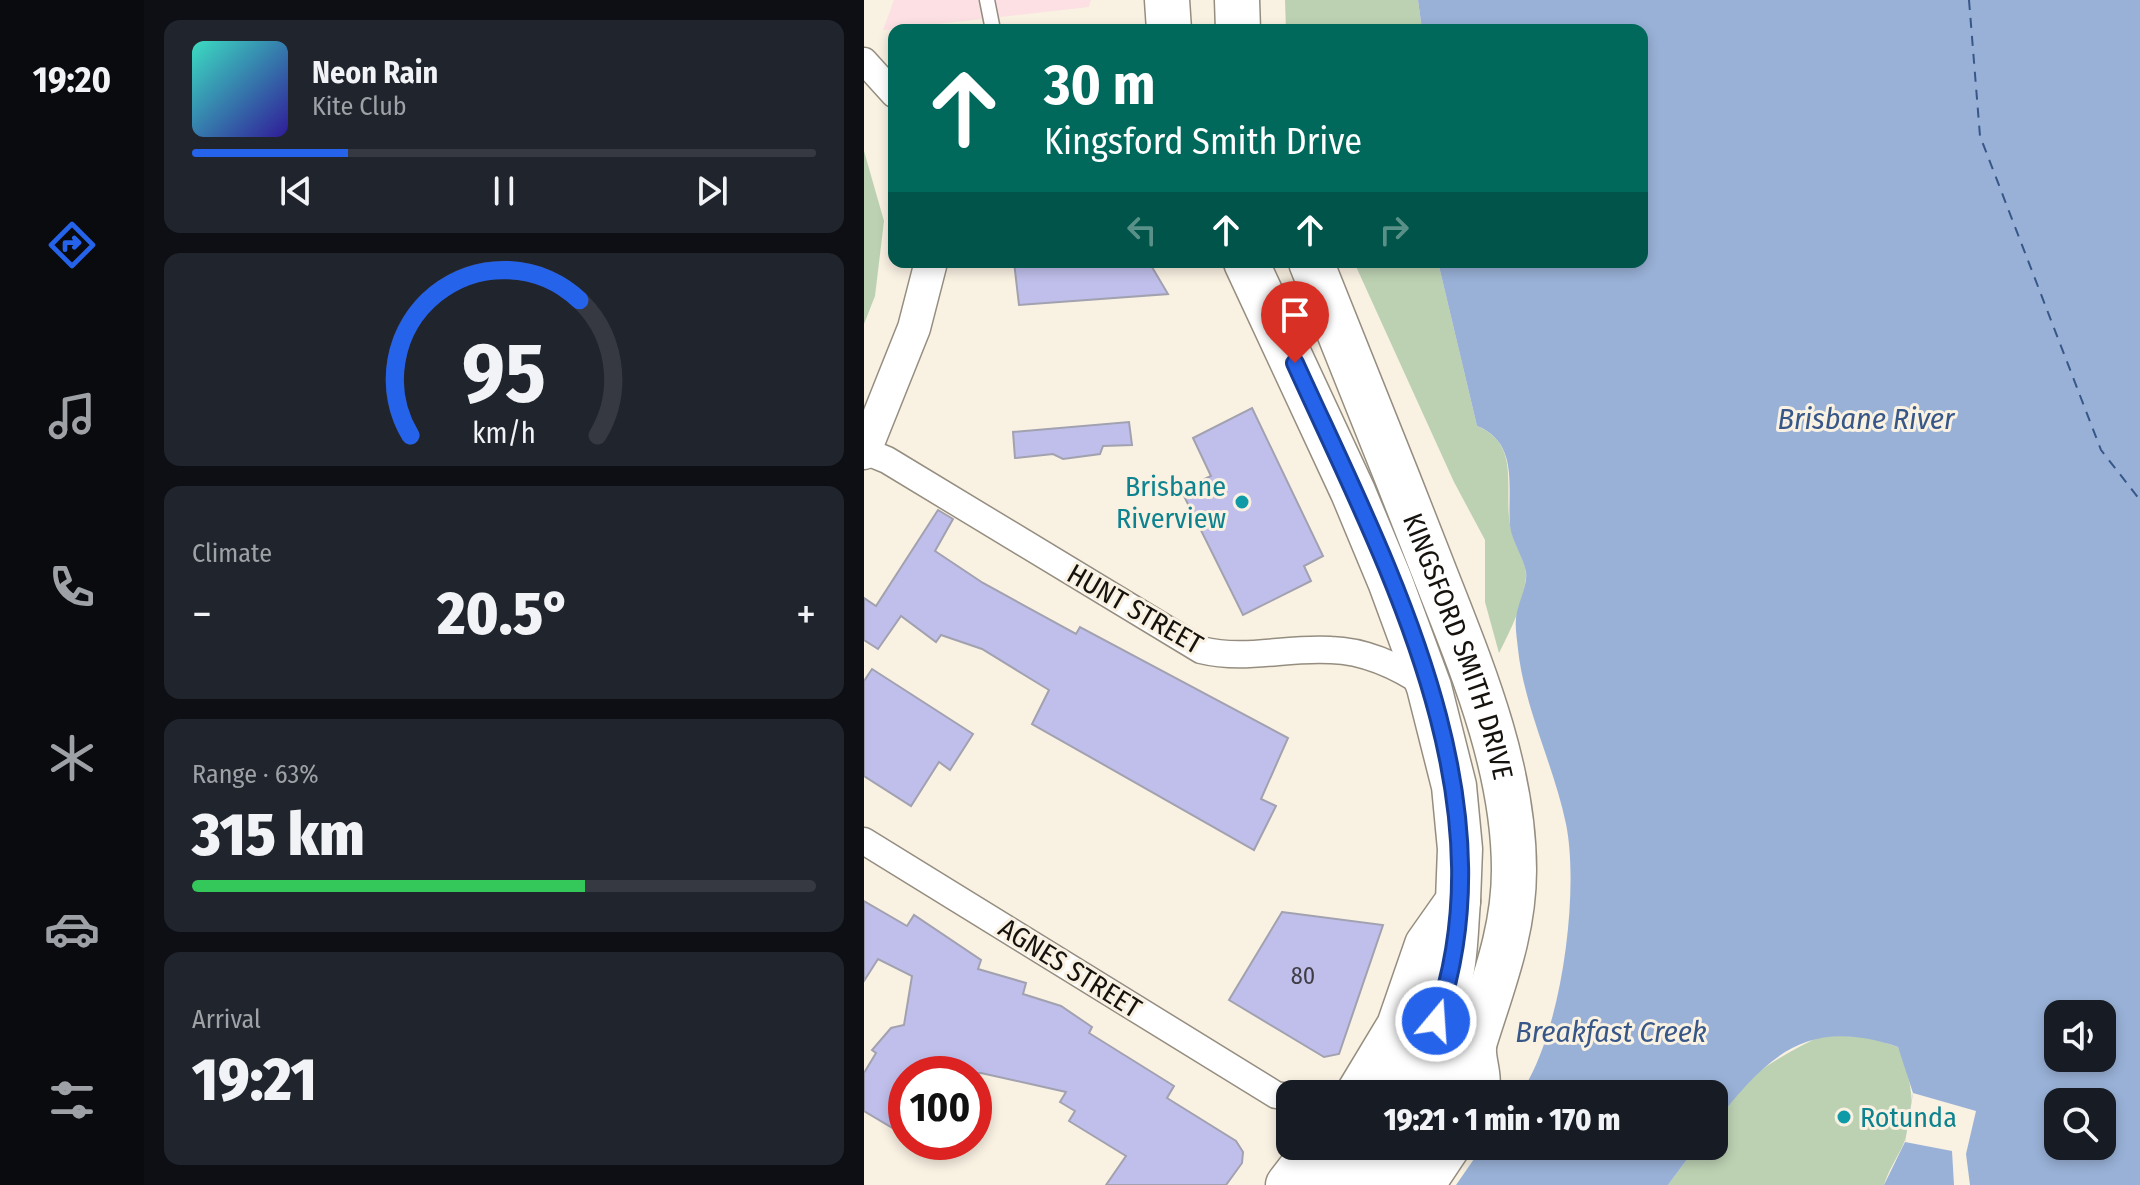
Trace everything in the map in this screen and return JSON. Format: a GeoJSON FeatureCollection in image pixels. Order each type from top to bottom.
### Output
{"type":"FeatureCollection","features":[{"type":"Feature","properties":{"kind":"highway"},"geometry":{"type":"LineString","coordinates":[[1167,0],[1169,24]]}},
{"type":"Feature","properties":{"kind":"highway"},"geometry":{"type":"LineString","coordinates":[[1237,0],[1237,24]]}},
{"type":"Feature","properties":{"kind":"highway","name":"KINGSFORD SMITH DRIVE"},"geometry":{"type":"LineString","coordinates":[[1249,268],[1353,492],[1429,687],[1454,786],[1460,849],[1452,969],[1445,996],[1407,1080]]}},
{"type":"Feature","properties":{"kind":"highway","name":"KINGSFORD SMITH DRIVE"},"geometry":{"type":"LineString","coordinates":[[1313,268],[1444,598],[1503,771],[1513,839],[1511,914],[1497,980],[1474,1045]]}},
{"type":"Feature","properties":{"kind":"highway"},"geometry":{"type":"LineString","coordinates":[[1366,1080],[1399,1026],[1427,945],[1458,901]]}},
{"type":"Feature","properties":{"kind":"highway"},"geometry":{"type":"LineString","coordinates":[[1452,1080],[1474,1045]]}},
{"type":"Feature","properties":{"kind":"highway"},"geometry":{"type":"LineString","coordinates":[[1474,1045],[1479,1080]]}},
{"type":"Feature","properties":{"kind":"highway"},"geometry":{"type":"LineString","coordinates":[[1379,1185],[1398,1160]]}},
{"type":"Feature","properties":{"kind":"highway"},"geometry":{"type":"LineString","coordinates":[[1422,1185],[1439,1160]]}},
{"type":"Feature","properties":{"kind":"street"},"geometry":{"type":"LineString","coordinates":[[864,61],[888,87]]}},
{"type":"Feature","properties":{"kind":"street"},"geometry":{"type":"LineString","coordinates":[[864,452],[914,328],[929,268]]}},
{"type":"Feature","properties":{"kind":"street","name":"HUNT STREET"},"geometry":{"type":"LineString","coordinates":[[864,452],[887,460],[1201,650],[1250,657],[1332,650],[1384,662],[1429,687]]}},
{"type":"Feature","properties":{"kind":"street","name":"AGNES STREET"},"geometry":{"type":"LineString","coordinates":[[864,841],[1276,1096]]}},
{"type":"Feature","properties":{"kind":"lane"},"geometry":{"type":"LineString","coordinates":[[987,0],[992,24]]}},
{"type":"Feature","properties":{"kind":"shaded area"},"geometry":{"type":"Polygon","coordinates":[[[894,0],[1091,0],[1089,7],[937,24],[888,24],[888,29],[883,30],[894,0]]]}},
{"type":"Feature","properties":{"kind":"green space"},"geometry":{"type":"Polygon","coordinates":[[[1285,0],[1418,0],[1421,24],[1286,24],[1285,0]]]}},
{"type":"Feature","properties":{"kind":"green space"},"geometry":{"type":"Polygon","coordinates":[[[864,151],[884,221],[875,296],[864,324],[864,151]]]}},
{"type":"Feature","properties":{"kind":"green space"},"geometry":{"type":"Polygon","coordinates":[[[1357,268],[1439,268],[1477,426],[1491,434],[1506,457],[1511,530],[1526,571],[1520,607],[1499,653],[1485,602],[1485,540],[1454,482],[1357,268]]]}},
{"type":"Feature","properties":{"kind":"green space"},"geometry":{"type":"Polygon","coordinates":[[[1823,1035],[1868,1037],[1898,1047],[1910,1084],[1911,1120],[1884,1185],[1668,1185],[1687,1160],[1728,1160],[1728,1104],[1752,1077],[1823,1035]]]}},
{"type":"Feature","properties":{"kind":"water","name":"Brisbane River"},"geometry":{"type":"Polygon","coordinates":[[[1418,0],[2140,0],[2140,1185],[1884,1185],[1905,1142],[1913,1093],[1898,1047],[1866,1039],[1838,1036],[1792,1048],[1752,1079],[1728,1106],[1728,1080],[1528,1080],[1546,1037],[1564,963],[1570,853],[1561,802],[1521,671],[1516,622],[1526,572],[1510,526],[1510,483],[1506,455],[1491,434],[1477,426],[1439,268],[1648,268],[1648,24],[1421,24],[1418,0]]]}},
{"type":"Feature","properties":{"kind":"water"},"geometry":{"type":"Polygon","coordinates":[[[1473,1160],[1687,1160],[1668,1185],[1456,1185],[1473,1160]]]}},
{"type":"Feature","properties":{"kind":"pier"},"geometry":{"type":"Polygon","coordinates":[[[1913,1093],[1976,1111],[1966,1154],[1970,1185],[1954,1185],[1952,1151],[1905,1142],[1913,1093]]]}},
{"type":"Feature","properties":{"kind":"building"},"geometry":{"type":"Polygon","coordinates":[[[1015,268],[1153,268],[1168,294],[1019,305],[1015,268]]]}},
{"type":"Feature","properties":{"kind":"building","name":"Brisbane Riverview"},"geometry":{"type":"Polygon","coordinates":[[[1252,408],[1323,556],[1304,566],[1311,581],[1243,615],[1181,490],[1211,476],[1193,438],[1252,408]]]}},
{"type":"Feature","properties":{"kind":"building"},"geometry":{"type":"Polygon","coordinates":[[[1129,422],[1132,445],[1103,446],[1100,454],[1063,459],[1053,454],[1015,458],[1013,432],[1129,422]]]}},
{"type":"Feature","properties":{"kind":"building"},"geometry":{"type":"Polygon","coordinates":[[[938,510],[953,519],[935,551],[983,583],[1076,634],[1080,627],[1288,738],[1261,799],[1276,806],[1254,850],[1032,724],[1049,690],[982,649],[941,635],[936,642],[901,616],[878,649],[864,640],[864,598],[876,606],[938,510]]]}},
{"type":"Feature","properties":{"kind":"building"},"geometry":{"type":"Polygon","coordinates":[[[872,669],[973,734],[950,770],[939,762],[911,806],[864,776],[864,681],[872,669]]]}},
{"type":"Feature","properties":{"kind":"building"},"geometry":{"type":"Polygon","coordinates":[[[864,901],[907,926],[914,915],[981,960],[978,969],[1026,983],[1023,994],[1061,1006],[1092,1027],[1089,1033],[1174,1086],[1167,1098],[1236,1141],[1243,1152],[1242,1163],[1226,1185],[1106,1185],[1126,1156],[1069,1121],[1075,1111],[1060,1102],[1066,1092],[992,1075],[992,1056],[888,1056],[888,1125],[864,1111],[864,1073],[876,1053],[872,1050],[891,1028],[904,1025],[912,976],[878,959],[864,981],[864,901]]]}},
{"type":"Feature","properties":{"kind":"building"},"geometry":{"type":"Polygon","coordinates":[[[1282,912],[1383,925],[1339,1054],[1324,1057],[1229,1000],[1282,912]]]}},
{"type":"Feature","properties":{"kind":"ferry route"},"geometry":{"type":"LineString","coordinates":[[1969,0],[1980,136],[2101,450],[2140,500]]}},
{"type":"Feature","properties":{"kind":"place","name":"Brisbane Riverview"},"geometry":{"type":"Point","coordinates":[1242,502]}},
{"type":"Feature","properties":{"kind":"place","name":"Rotunda"},"geometry":{"type":"Point","coordinates":[1844,1117]}},
{"type":"Feature","properties":{"kind":"route"},"geometry":{"type":"LineString","coordinates":[[1295,363],[1390,581],[1429,687],[1446,748],[1458,815],[1459,880],[1452,969],[1436,1021]]}},
{"type":"Feature","properties":{"kind":"water label","name":"Breakfast Creek"},"geometry":{"type":"Point","coordinates":[1611,1032]}}]}
